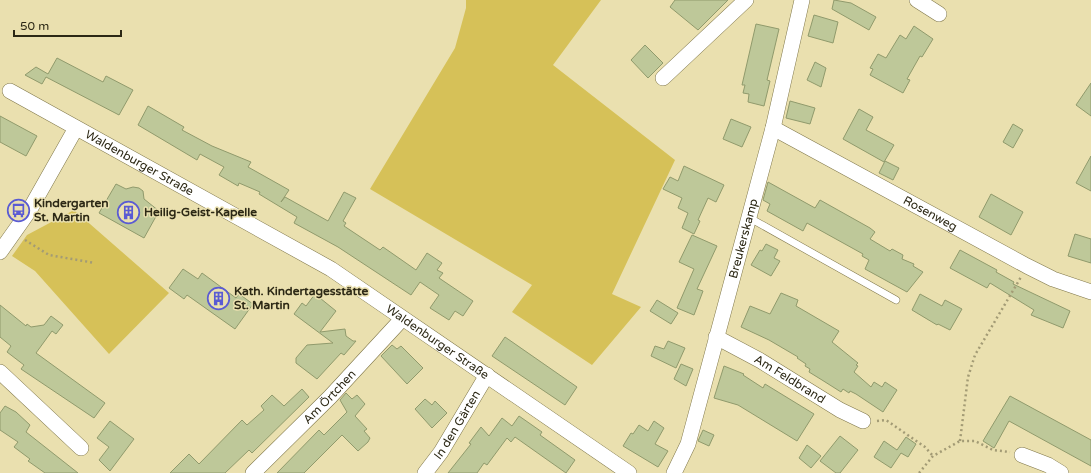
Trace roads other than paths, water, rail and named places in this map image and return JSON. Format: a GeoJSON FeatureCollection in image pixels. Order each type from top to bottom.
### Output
{"type":"FeatureCollection","features":[{"type":"Feature","properties":{"kind":"street"},"geometry":{"type":"LineString","coordinates":[[663,78],[746,0]]}},
{"type":"Feature","properties":{"kind":"street"},"geometry":{"type":"LineString","coordinates":[[917,0],[940,14]]}},
{"type":"Feature","properties":{"kind":"street","name":"Breukerskamp"},"geometry":{"type":"LineString","coordinates":[[674,473],[688,444],[773,128],[798,2]]}},
{"type":"Feature","properties":{"kind":"street","name":"Waldenburger Straße"},"geometry":{"type":"LineString","coordinates":[[10,90],[76,128],[296,248],[331,269],[629,473]]}},
{"type":"Feature","properties":{"kind":"street"},"geometry":{"type":"LineString","coordinates":[[1,250],[15,233],[76,128]]}},
{"type":"Feature","properties":{"kind":"street","name":"Rosenweg"},"geometry":{"type":"LineString","coordinates":[[773,128],[1053,280],[1091,292]]}},
{"type":"Feature","properties":{"kind":"street","name":"Am Örtchen"},"geometry":{"type":"LineString","coordinates":[[253,473],[330,397],[402,319]]}},
{"type":"Feature","properties":{"kind":"street","name":"Am Feldbrand"},"geometry":{"type":"LineString","coordinates":[[716,337],[760,360],[840,410],[863,421]]}},
{"type":"Feature","properties":{"kind":"street"},"geometry":{"type":"LineString","coordinates":[[0,372],[81,448]]}},
{"type":"Feature","properties":{"kind":"street","name":"In den Gärten"},"geometry":{"type":"LineString","coordinates":[[425,473],[441,452],[487,375]]}},
{"type":"Feature","properties":{"kind":"street"},"geometry":{"type":"LineString","coordinates":[[1022,455],[1048,465],[1061,473]]}},
{"type":"Feature","properties":{"kind":"lane"},"geometry":{"type":"LineString","coordinates":[[748,217],[896,300]]}},
{"type":"Feature","properties":{"kind":"place","name":"Kindergarten St. Martin"},"geometry":{"type":"Point","coordinates":[19,210]}},
{"type":"Feature","properties":{"kind":"place","name":"Heilig-Geist-Kapelle"},"geometry":{"type":"Point","coordinates":[129,212]}},
{"type":"Feature","properties":{"kind":"place","name":"Kath. Kindertagesstätte St. Martin"},"geometry":{"type":"Point","coordinates":[219,298]}}]}
